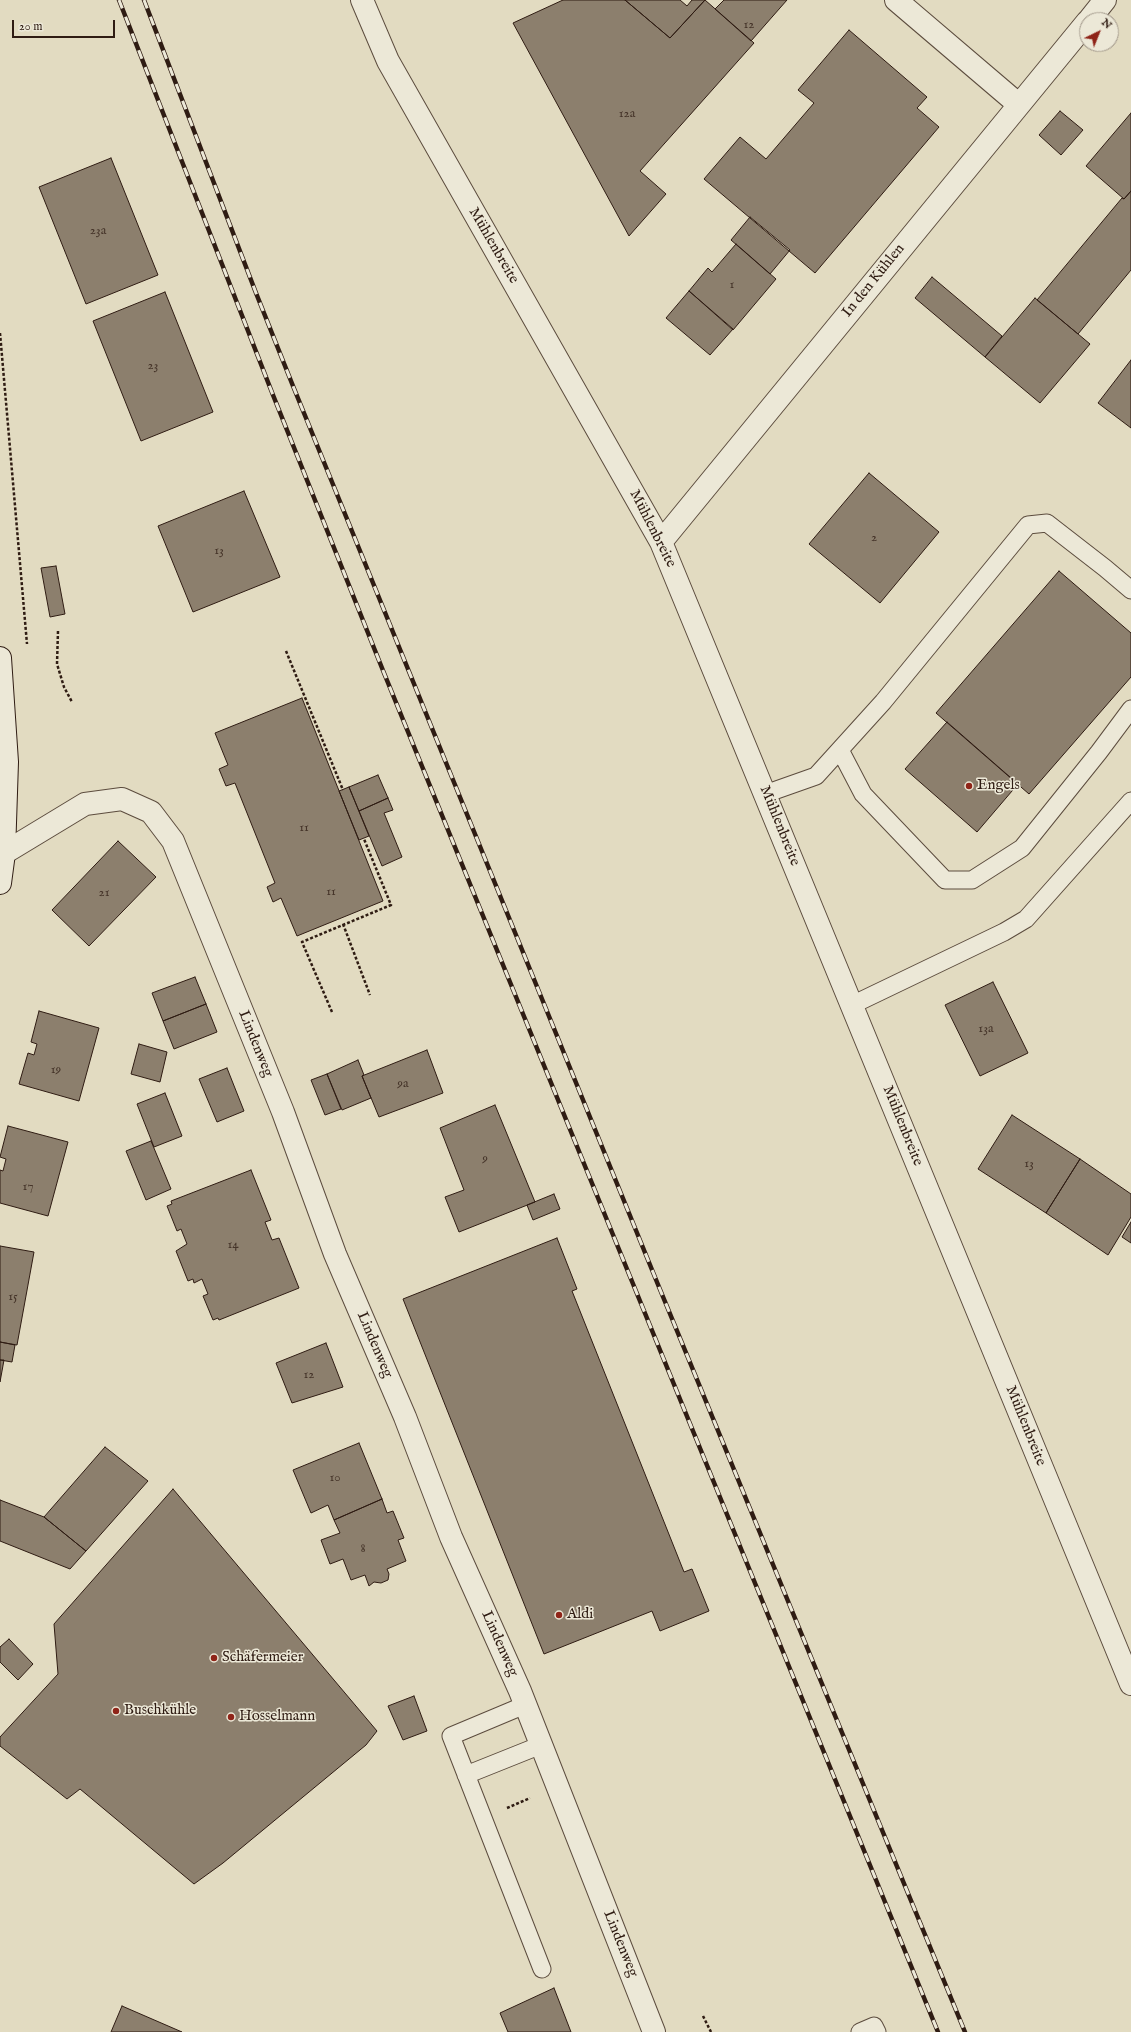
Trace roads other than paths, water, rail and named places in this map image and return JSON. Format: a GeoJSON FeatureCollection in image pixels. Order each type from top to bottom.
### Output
{"type":"FeatureCollection","features":[{"type":"Feature","properties":{"kind":"street","name":"Mühlenbreite"},"geometry":{"type":"LineString","coordinates":[[362,0],[388,61],[661,542],[1131,1684]]}},
{"type":"Feature","properties":{"kind":"street"},"geometry":{"type":"LineString","coordinates":[[896,0],[1018,104]]}},
{"type":"Feature","properties":{"kind":"street","name":"In den Kühlen"},"geometry":{"type":"LineString","coordinates":[[1095,12],[1105,0]]}},
{"type":"Feature","properties":{"kind":"street","name":"In den Kühlen"},"geometry":{"type":"LineString","coordinates":[[661,542],[1018,104],[1079,32]]}},
{"type":"Feature","properties":{"kind":"street"},"geometry":{"type":"LineString","coordinates":[[0,658],[4,759],[4,853],[0,883]]}},
{"type":"Feature","properties":{"kind":"street","name":"Lindenweg"},"geometry":{"type":"LineString","coordinates":[[4,853],[85,804],[122,799],[151,812],[173,841],[283,1112],[335,1254],[404,1417],[451,1537],[525,1705],[654,2032]]}},
{"type":"Feature","properties":{"kind":"lane"},"geometry":{"type":"LineString","coordinates":[[765,794],[816,776],[883,702],[1028,525],[1047,523],[1131,590]]}},
{"type":"Feature","properties":{"kind":"lane"},"geometry":{"type":"LineString","coordinates":[[840,750],[863,794],[945,880],[972,880],[1022,848],[1099,752],[1131,709]]}},
{"type":"Feature","properties":{"kind":"lane"},"geometry":{"type":"LineString","coordinates":[[852,1005],[998,935],[1026,919],[1131,801]]}},
{"type":"Feature","properties":{"kind":"lane"},"geometry":{"type":"LineString","coordinates":[[525,1705],[451,1736],[542,1969]]}},
{"type":"Feature","properties":{"kind":"lane"},"geometry":{"type":"LineString","coordinates":[[466,1775],[541,1745]]}},
{"type":"Feature","properties":{"kind":"lane"},"geometry":{"type":"LineString","coordinates":[[860,2032],[874,2026],[877,2032]]}},
{"type":"Feature","properties":{"kind":"railway"},"geometry":{"type":"LineString","coordinates":[[119,0],[273,395],[384,673],[938,2032]]}},
{"type":"Feature","properties":{"kind":"railway"},"geometry":{"type":"LineString","coordinates":[[144,0],[293,386],[659,1287],[965,2032]]}},
{"type":"Feature","properties":{"kind":"place","name":"Engels"},"geometry":{"type":"Point","coordinates":[969,786]}},
{"type":"Feature","properties":{"kind":"place","name":"Aldi"},"geometry":{"type":"Point","coordinates":[559,1615]}},
{"type":"Feature","properties":{"kind":"place","name":"Schäfermeier"},"geometry":{"type":"Point","coordinates":[214,1658]}},
{"type":"Feature","properties":{"kind":"place","name":"Buschkühle"},"geometry":{"type":"Point","coordinates":[116,1711]}},
{"type":"Feature","properties":{"kind":"place","name":"Hosselmann"},"geometry":{"type":"Point","coordinates":[231,1717]}}]}
